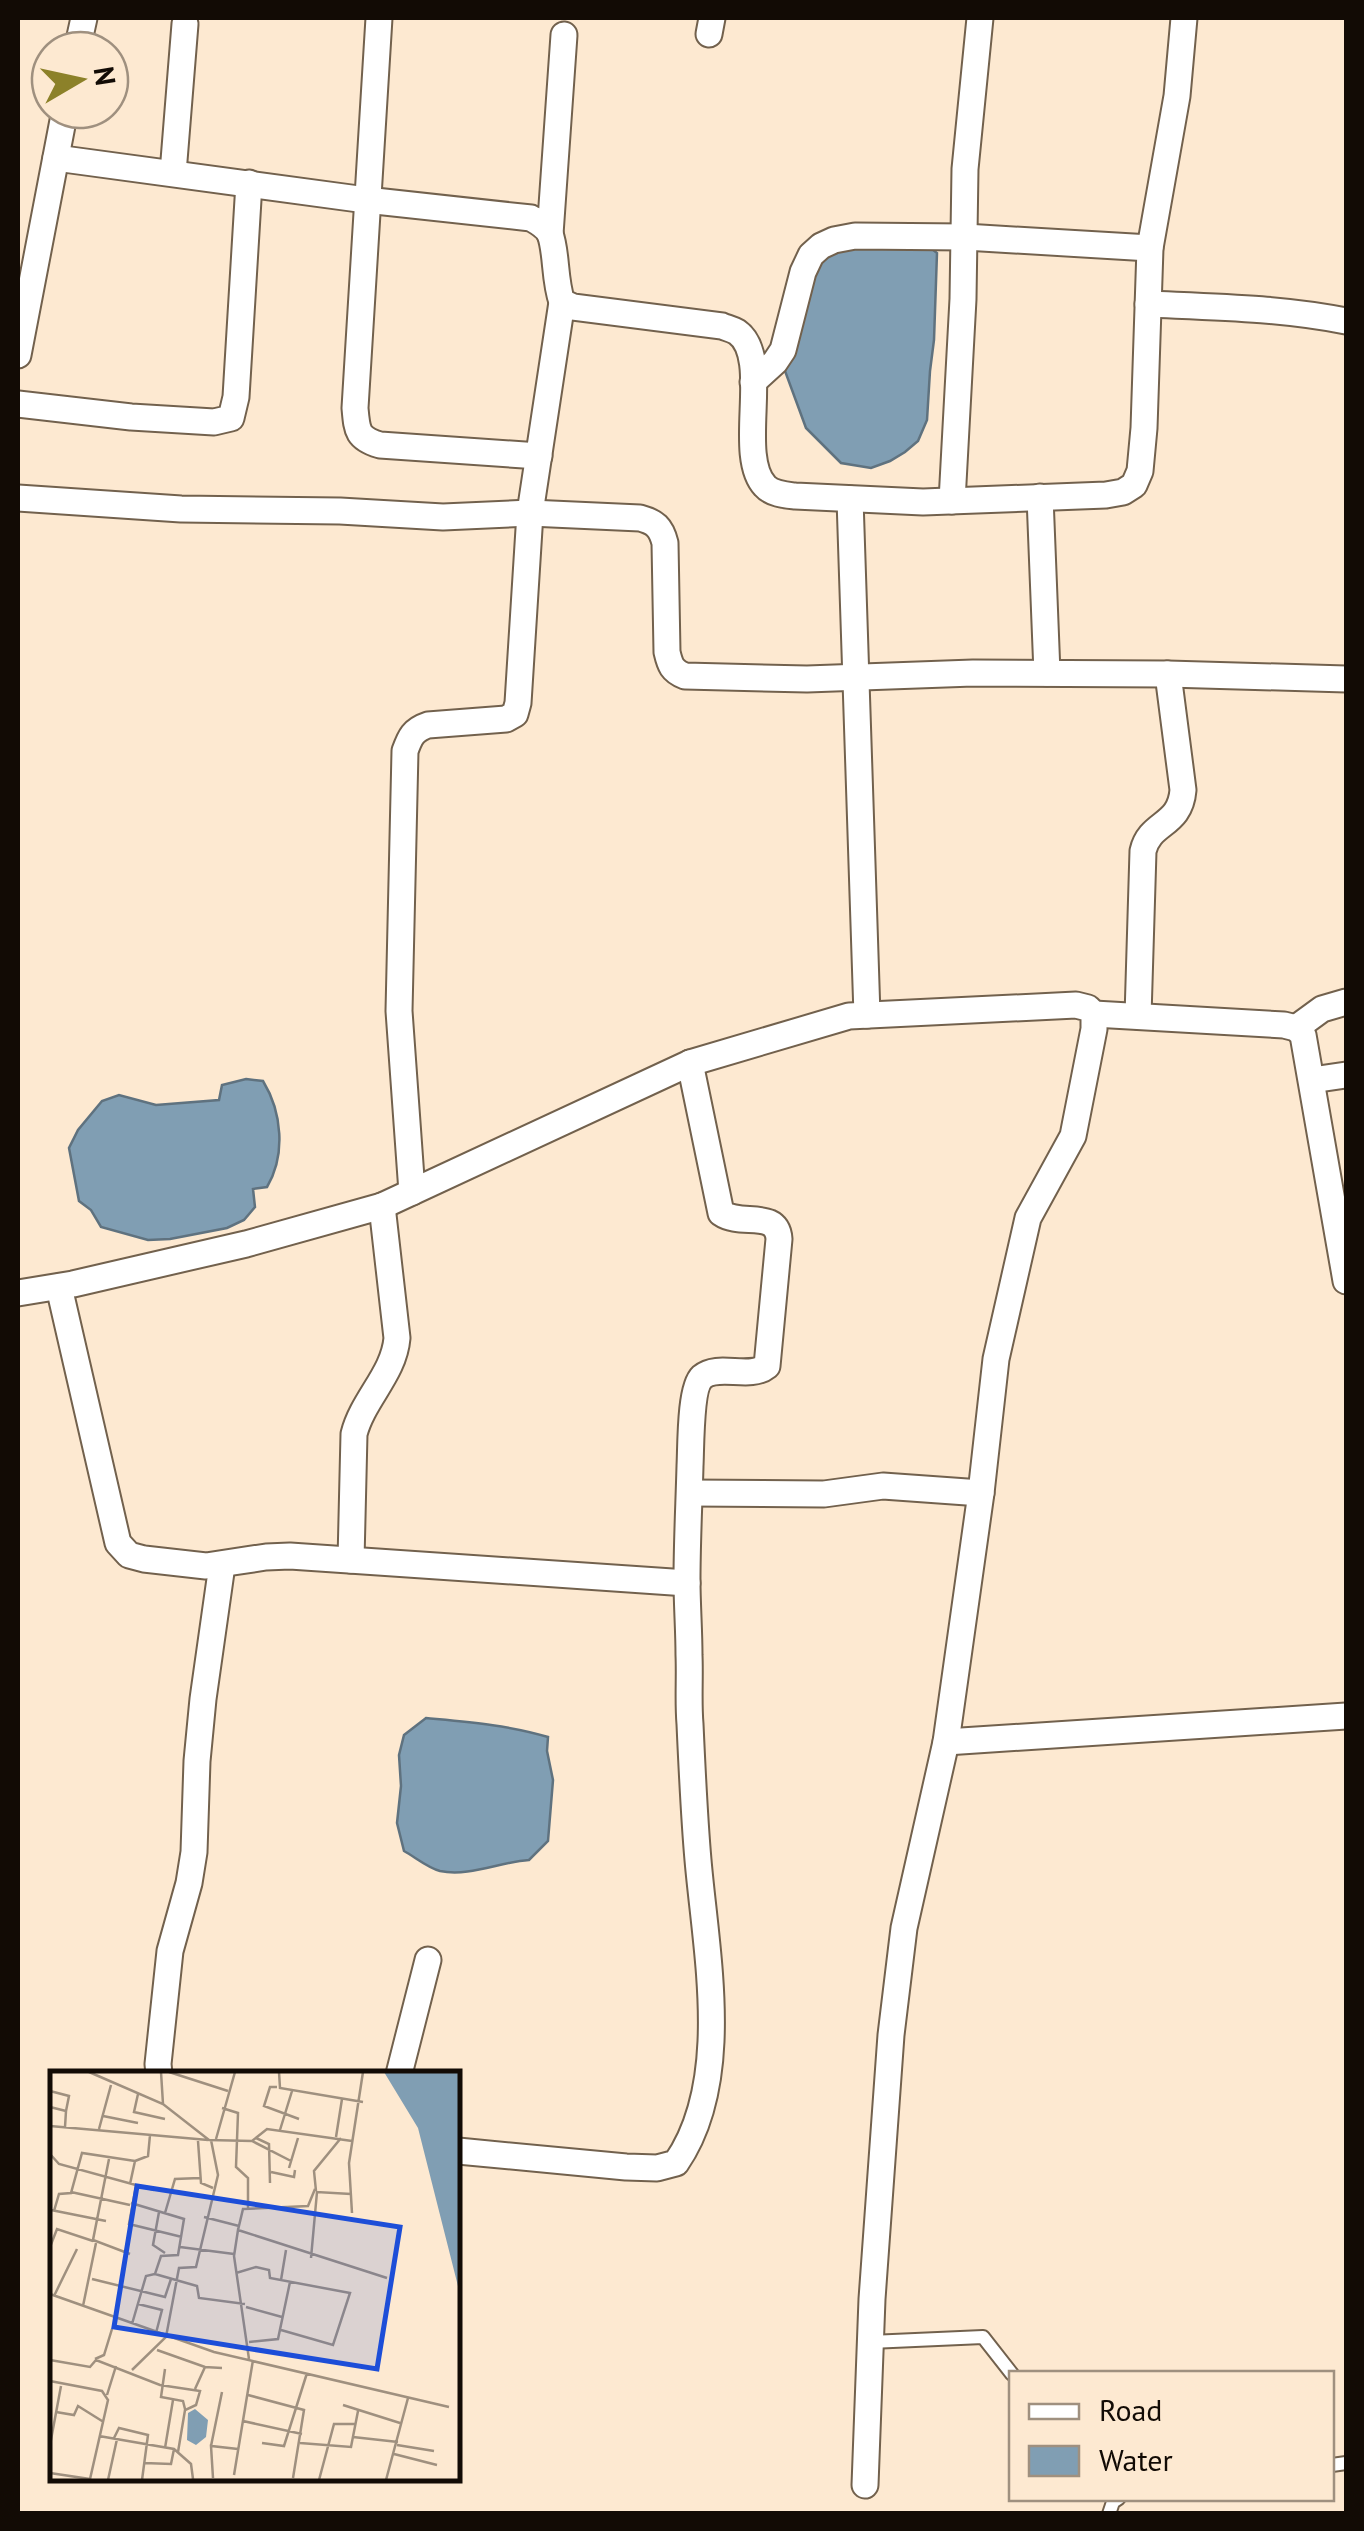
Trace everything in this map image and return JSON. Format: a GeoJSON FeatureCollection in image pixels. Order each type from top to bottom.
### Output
{"type":"FeatureCollection","features":[{"type":"Feature","properties":{"kind":"street"},"geometry":{"type":"LineString","coordinates":[[379,18],[366,200],[357,430],[366,440],[380,445],[539,456]]}},
{"type":"Feature","properties":{"kind":"street"},"geometry":{"type":"LineString","coordinates":[[952,501],[965,168],[980,18]]}},
{"type":"Feature","properties":{"kind":"street"},"geometry":{"type":"LineString","coordinates":[[562,302],[573,307],[722,326],[739,333],[748,345],[753,365],[754,457],[766,487],[775,492],[850,499],[952,501],[1123,492],[1134,484],[1140,471],[1150,248],[1176,96],[1184,18]]}},
{"type":"Feature","properties":{"kind":"street"},"geometry":{"type":"LineString","coordinates":[[173,173],[186,24]]}},
{"type":"Feature","properties":{"kind":"street"},"geometry":{"type":"LineString","coordinates":[[412,1192],[399,1012],[406,751],[416,729],[506,719],[515,714],[518,702],[530,512],[562,302],[550,234],[564,35]]}},
{"type":"Feature","properties":{"kind":"street"},"geometry":{"type":"LineString","coordinates":[[18,354],[61,130]]}},
{"type":"Feature","properties":{"kind":"street"},"geometry":{"type":"LineString","coordinates":[[56,158],[366,200],[514,214],[542,224],[550,234]]}},
{"type":"Feature","properties":{"kind":"street"},"geometry":{"type":"LineString","coordinates":[[18,404],[131,417],[214,422],[231,418],[236,397],[249,184]]}},
{"type":"Feature","properties":{"kind":"street"},"geometry":{"type":"LineString","coordinates":[[753,382],[783,350],[810,256],[834,240],[855,236],[965,236],[1150,248]]}},
{"type":"Feature","properties":{"kind":"street"},"geometry":{"type":"LineString","coordinates":[[1148,304],[1261,309],[1346,321]]}},
{"type":"Feature","properties":{"kind":"street"},"geometry":{"type":"LineString","coordinates":[[18,498],[181,509],[443,517],[530,512],[653,521],[662,530],[666,543],[666,652],[676,672],[685,676],[807,679],[973,672],[1346,679]]}},
{"type":"Feature","properties":{"kind":"street"},"geometry":{"type":"LineString","coordinates":[[1040,498],[1047,673]]}},
{"type":"Feature","properties":{"kind":"street"},"geometry":{"type":"LineString","coordinates":[[850,499],[868,1015]]}},
{"type":"Feature","properties":{"kind":"street"},"geometry":{"type":"LineString","coordinates":[[1138,1016],[1143,852],[1146,842],[1182,804],[1168,674]]}},
{"type":"Feature","properties":{"kind":"street"},"geometry":{"type":"LineString","coordinates":[[1296,1028],[1322,1009],[1346,1002]]}},
{"type":"Feature","properties":{"kind":"street"},"geometry":{"type":"LineString","coordinates":[[18,1293],[246,1244],[382,1206],[690,1064],[849,1016],[1076,1005],[1094,1014],[1284,1025],[1303,1035],[1346,1281]]}},
{"type":"Feature","properties":{"kind":"street"},"geometry":{"type":"LineString","coordinates":[[865,2486],[870,2342],[891,2035],[904,1928],[946,1742],[996,1359],[1028,1218],[1074,1136],[1094,1014]]}},
{"type":"Feature","properties":{"kind":"street"},"geometry":{"type":"LineString","coordinates":[[460,2152],[626,2167],[657,2168],[676,2163],[688,2146],[707,2085],[710,1974],[689,1717],[691,1442],[700,1379],[717,1372],[756,1372],[767,1366],[779,1230],[774,1224],[721,1214],[690,1064]]}},
{"type":"Feature","properties":{"kind":"street"},"geometry":{"type":"LineString","coordinates":[[1312,1080],[1346,1075]]}},
{"type":"Feature","properties":{"kind":"street"},"geometry":{"type":"LineString","coordinates":[[351,1560],[354,1434],[393,1359],[398,1338],[382,1206]]}},
{"type":"Feature","properties":{"kind":"street"},"geometry":{"type":"LineString","coordinates":[[59,1286],[118,1543],[129,1555],[206,1566],[290,1556],[687,1583]]}},
{"type":"Feature","properties":{"kind":"street"},"geometry":{"type":"LineString","coordinates":[[690,1493],[824,1494],[898,1486],[981,1493]]}},
{"type":"Feature","properties":{"kind":"street"},"geometry":{"type":"LineString","coordinates":[[159,2071],[170,1951],[194,1852],[197,1761],[222,1565]]}},
{"type":"Feature","properties":{"kind":"street"},"geometry":{"type":"LineString","coordinates":[[946,1742],[1346,1716]]}},
{"type":"Feature","properties":{"kind":"street"},"geometry":{"type":"LineString","coordinates":[[401,2071],[428,1960]]}},
{"type":"Feature","properties":{"kind":"lane"},"geometry":{"type":"LineString","coordinates":[[870,2342],[983,2337],[1010,2371]]}},
{"type":"Feature","properties":{"kind":"water"},"geometry":{"type":"Polygon","coordinates":[[[845,245],[927,245],[937,253],[927,420],[918,441],[890,461],[871,468],[841,463],[806,428],[785,371],[802,294],[822,260],[845,245]]]}},
{"type":"Feature","properties":{"kind":"water"},"geometry":{"type":"Polygon","coordinates":[[[246,1079],[263,1081],[269,1093],[278,1120],[279,1148],[273,1175],[267,1187],[253,1189],[255,1207],[244,1220],[227,1228],[170,1239],[148,1240],[101,1227],[91,1210],[79,1201],[69,1148],[102,1101],[119,1095],[156,1105],[219,1100],[222,1085],[246,1079]]]}},
{"type":"Feature","properties":{"kind":"water"},"geometry":{"type":"Polygon","coordinates":[[[426,1718],[548,1737],[553,1780],[548,1841],[529,1860],[451,1872],[431,1867],[404,1851],[397,1823],[399,1755],[404,1735],[426,1718]]]}}]}
